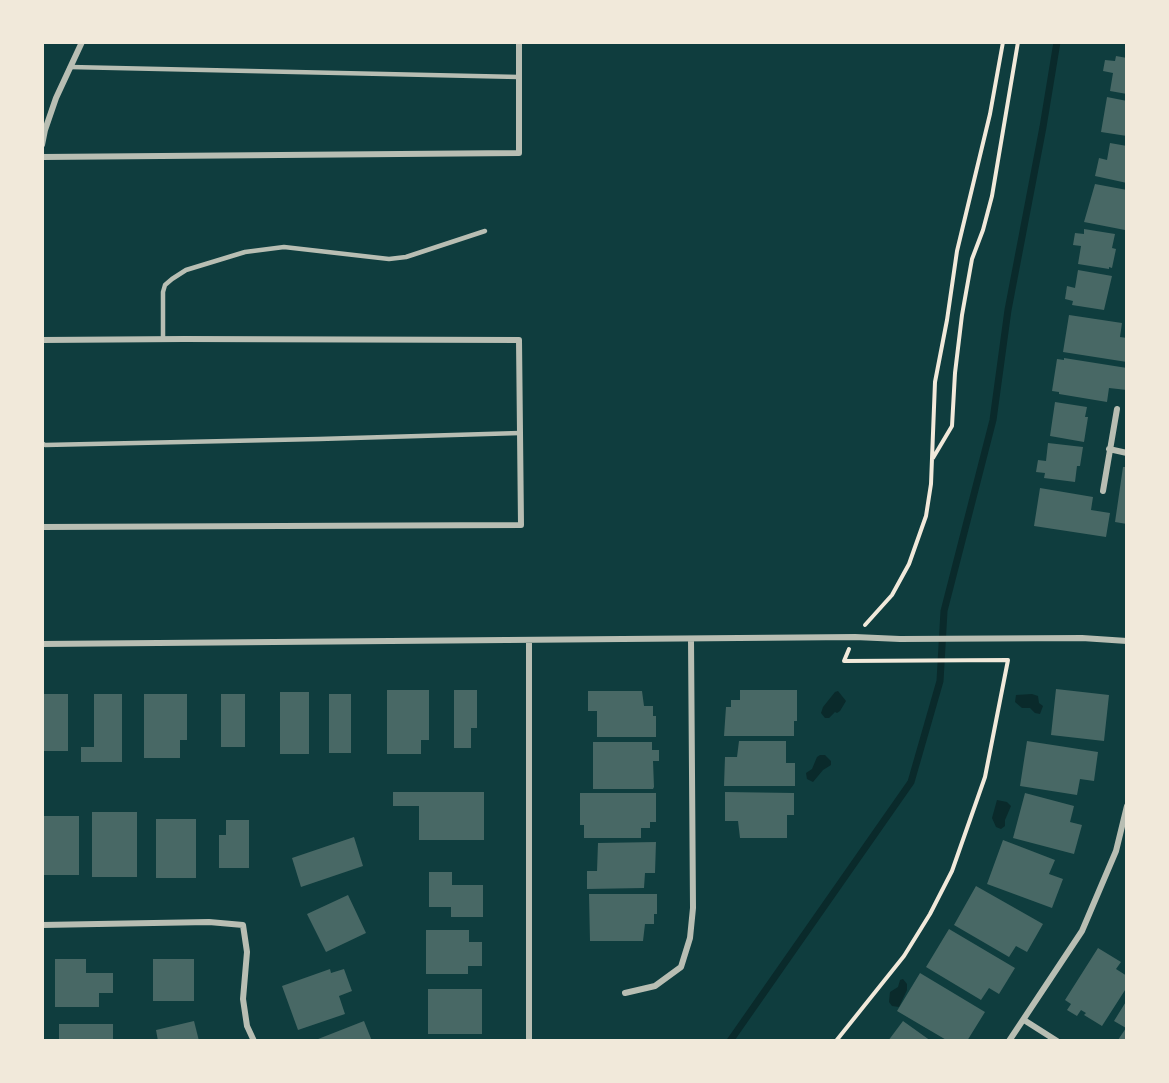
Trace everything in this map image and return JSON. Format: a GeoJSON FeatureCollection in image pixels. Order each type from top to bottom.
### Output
{"type":"FeatureCollection","features":[{"type":"Feature","properties":{"kind":"street"},"geometry":{"type":"LineString","coordinates":[[42,145],[49,119],[82,42]]}},
{"type":"Feature","properties":{"kind":"street"},"geometry":{"type":"LineString","coordinates":[[42,157],[519,153],[519,42]]}},
{"type":"Feature","properties":{"kind":"street"},"geometry":{"type":"LineString","coordinates":[[42,340],[519,340],[521,525],[42,527]]}},
{"type":"Feature","properties":{"kind":"street"},"geometry":{"type":"LineString","coordinates":[[1103,490],[1117,410]]}},
{"type":"Feature","properties":{"kind":"street"},"geometry":{"type":"LineString","coordinates":[[1109,449],[1127,453]]}},
{"type":"Feature","properties":{"kind":"street"},"geometry":{"type":"LineString","coordinates":[[42,644],[855,637],[900,639],[1082,638],[1127,641]]}},
{"type":"Feature","properties":{"kind":"street"},"geometry":{"type":"LineString","coordinates":[[625,993],[655,986],[681,967],[690,938],[693,908],[690,639]]}},
{"type":"Feature","properties":{"kind":"street"},"geometry":{"type":"LineString","coordinates":[[529,1041],[530,640]]}},
{"type":"Feature","properties":{"kind":"street"},"geometry":{"type":"LineString","coordinates":[[1009,1041],[1082,931],[1116,851],[1127,809]]}},
{"type":"Feature","properties":{"kind":"street"},"geometry":{"type":"LineString","coordinates":[[42,925],[209,922],[243,925],[247,952],[243,999],[247,1026],[254,1041]]}},
{"type":"Feature","properties":{"kind":"street"},"geometry":{"type":"LineString","coordinates":[[1024,1020],[1057,1041]]}},
{"type":"Feature","properties":{"kind":"lane"},"geometry":{"type":"LineString","coordinates":[[70,67],[519,77]]}},
{"type":"Feature","properties":{"kind":"lane"},"geometry":{"type":"LineString","coordinates":[[163,339],[165,285],[186,270],[245,252],[284,247],[389,259],[406,257],[484,231]]}},
{"type":"Feature","properties":{"kind":"lane"},"geometry":{"type":"LineString","coordinates":[[42,443],[45,445],[307,440],[520,433]]}},
{"type":"Feature","properties":{"kind":"path"},"geometry":{"type":"LineString","coordinates":[[892,595],[909,564],[926,516],[931,484],[935,382],[957,251],[990,114],[1003,42]]}},
{"type":"Feature","properties":{"kind":"path"},"geometry":{"type":"LineString","coordinates":[[932,459],[952,426],[962,315],[972,260],[992,196],[1018,42]]}},
{"type":"Feature","properties":{"kind":"path"},"geometry":{"type":"LineString","coordinates":[[836,1041],[904,956],[930,914],[952,871],[985,777],[1008,660],[891,660]]}},
{"type":"Feature","properties":{"kind":"water"},"geometry":{"type":"Polygon","coordinates":[[[838,691],[846,701],[840,711],[825,718],[821,713],[823,707],[838,691]]]}},
{"type":"Feature","properties":{"kind":"water"},"geometry":{"type":"Polygon","coordinates":[[[1016,695],[1038,696],[1039,703],[1043,706],[1040,714],[1030,708],[1022,708],[1015,702],[1016,695]]]}},
{"type":"Feature","properties":{"kind":"water"},"geometry":{"type":"Polygon","coordinates":[[[820,755],[825,755],[831,761],[831,765],[823,770],[813,782],[807,779],[806,773],[812,769],[820,755]]]}},
{"type":"Feature","properties":{"kind":"water"},"geometry":{"type":"Polygon","coordinates":[[[997,800],[1007,802],[1011,806],[1005,826],[1001,829],[996,827],[992,818],[997,800]]]}},
{"type":"Feature","properties":{"kind":"water"},"geometry":{"type":"Polygon","coordinates":[[[903,979],[907,984],[907,990],[899,1007],[892,1006],[889,1002],[890,992],[898,987],[900,980],[903,979]]]}},
{"type":"Feature","properties":{"kind":"building"},"geometry":{"type":"Polygon","coordinates":[[[1116,56],[1127,58],[1127,94],[1110,91],[1113,73],[1103,71],[1105,60],[1115,61],[1116,56]]]}},
{"type":"Feature","properties":{"kind":"building"},"geometry":{"type":"Polygon","coordinates":[[[1107,97],[1127,101],[1127,136],[1101,132],[1107,97]]]}},
{"type":"Feature","properties":{"kind":"building"},"geometry":{"type":"Polygon","coordinates":[[[1110,143],[1127,146],[1127,183],[1095,176],[1099,158],[1107,160],[1110,143]]]}},
{"type":"Feature","properties":{"kind":"building"},"geometry":{"type":"Polygon","coordinates":[[[1095,184],[1127,190],[1125,230],[1084,222],[1095,184]]]}},
{"type":"Feature","properties":{"kind":"building"},"geometry":{"type":"Polygon","coordinates":[[[1084,229],[1115,234],[1112,248],[1116,249],[1112,268],[1078,264],[1081,246],[1073,245],[1075,233],[1084,234],[1084,229]]]}},
{"type":"Feature","properties":{"kind":"building"},"geometry":{"type":"Polygon","coordinates":[[[1078,270],[1112,276],[1104,310],[1072,305],[1073,301],[1065,299],[1067,286],[1075,288],[1078,270]]]}},
{"type":"Feature","properties":{"kind":"building"},"geometry":{"type":"Polygon","coordinates":[[[1069,315],[1122,323],[1120,337],[1127,338],[1127,362],[1063,352],[1069,315]]]}},
{"type":"Feature","properties":{"kind":"building"},"geometry":{"type":"Polygon","coordinates":[[[1064,358],[1127,368],[1127,390],[1109,388],[1107,402],[1052,391],[1057,359],[1064,360],[1064,358]]]}},
{"type":"Feature","properties":{"kind":"building"},"geometry":{"type":"Polygon","coordinates":[[[1055,402],[1087,407],[1085,417],[1088,417],[1084,442],[1050,436],[1055,402]]]}},
{"type":"Feature","properties":{"kind":"building"},"geometry":{"type":"Polygon","coordinates":[[[1048,443],[1083,447],[1075,482],[1044,478],[1045,473],[1036,472],[1038,460],[1046,461],[1048,443]]]}},
{"type":"Feature","properties":{"kind":"building"},"geometry":{"type":"Polygon","coordinates":[[[1123,467],[1127,467],[1127,524],[1115,522],[1123,467]]]}},
{"type":"Feature","properties":{"kind":"building"},"geometry":{"type":"Polygon","coordinates":[[[1040,488],[1093,497],[1091,510],[1110,513],[1106,537],[1034,526],[1040,488]]]}},
{"type":"Feature","properties":{"kind":"building"},"geometry":{"type":"Polygon","coordinates":[[[1056,689],[1109,695],[1104,741],[1051,735],[1056,689]]]}},
{"type":"Feature","properties":{"kind":"building"},"geometry":{"type":"Polygon","coordinates":[[[387,690],[429,690],[429,740],[421,740],[421,754],[387,754],[387,690]]]}},
{"type":"Feature","properties":{"kind":"building"},"geometry":{"type":"Polygon","coordinates":[[[454,690],[477,690],[477,728],[471,728],[471,748],[454,748],[454,690]]]}},
{"type":"Feature","properties":{"kind":"building"},"geometry":{"type":"Polygon","coordinates":[[[740,690],[797,690],[797,721],[794,721],[794,736],[724,736],[726,707],[731,707],[731,700],[740,700],[740,690]]]}},
{"type":"Feature","properties":{"kind":"building"},"geometry":{"type":"Polygon","coordinates":[[[588,691],[642,691],[644,706],[653,706],[653,716],[656,716],[656,737],[597,737],[597,711],[588,711],[588,691]]]}},
{"type":"Feature","properties":{"kind":"building"},"geometry":{"type":"Polygon","coordinates":[[[280,692],[309,692],[309,754],[280,754],[280,692]]]}},
{"type":"Feature","properties":{"kind":"building"},"geometry":{"type":"Polygon","coordinates":[[[42,694],[68,694],[68,751],[42,751],[42,694]]]}},
{"type":"Feature","properties":{"kind":"building"},"geometry":{"type":"Polygon","coordinates":[[[94,694],[122,694],[122,762],[81,762],[81,747],[94,747],[94,694]]]}},
{"type":"Feature","properties":{"kind":"building"},"geometry":{"type":"Polygon","coordinates":[[[144,694],[187,694],[187,740],[180,740],[180,758],[144,758],[144,694]]]}},
{"type":"Feature","properties":{"kind":"building"},"geometry":{"type":"Polygon","coordinates":[[[221,694],[245,694],[245,747],[221,747],[221,694]]]}},
{"type":"Feature","properties":{"kind":"building"},"geometry":{"type":"Polygon","coordinates":[[[329,694],[351,694],[351,753],[329,753],[329,694]]]}},
{"type":"Feature","properties":{"kind":"building"},"geometry":{"type":"Polygon","coordinates":[[[739,741],[786,741],[786,763],[795,763],[795,786],[724,786],[725,757],[737,757],[739,741]]]}},
{"type":"Feature","properties":{"kind":"building"},"geometry":{"type":"Polygon","coordinates":[[[1027,741],[1098,752],[1094,781],[1080,779],[1077,795],[1020,786],[1027,741]]]}},
{"type":"Feature","properties":{"kind":"building"},"geometry":{"type":"Polygon","coordinates":[[[593,742],[652,742],[652,750],[659,750],[659,761],[653,761],[653,789],[593,789],[593,742]]]}},
{"type":"Feature","properties":{"kind":"building"},"geometry":{"type":"Polygon","coordinates":[[[393,792],[484,792],[484,840],[419,840],[419,806],[393,806],[393,792]]]}},
{"type":"Feature","properties":{"kind":"building"},"geometry":{"type":"Polygon","coordinates":[[[725,792],[794,793],[794,815],[787,815],[787,838],[740,838],[738,821],[725,821],[725,792]]]}},
{"type":"Feature","properties":{"kind":"building"},"geometry":{"type":"Polygon","coordinates":[[[580,793],[656,793],[656,822],[650,822],[650,828],[641,828],[641,838],[584,838],[584,825],[580,825],[580,793]]]}},
{"type":"Feature","properties":{"kind":"building"},"geometry":{"type":"Polygon","coordinates":[[[1025,793],[1074,806],[1070,822],[1082,825],[1074,854],[1013,838],[1025,793]]]}},
{"type":"Feature","properties":{"kind":"building"},"geometry":{"type":"Polygon","coordinates":[[[92,812],[137,812],[137,877],[92,877],[92,812]]]}},
{"type":"Feature","properties":{"kind":"building"},"geometry":{"type":"Polygon","coordinates":[[[42,816],[79,816],[79,875],[42,875],[42,816]]]}},
{"type":"Feature","properties":{"kind":"building"},"geometry":{"type":"Polygon","coordinates":[[[156,819],[196,819],[196,878],[156,878],[156,819]]]}},
{"type":"Feature","properties":{"kind":"building"},"geometry":{"type":"Polygon","coordinates":[[[226,820],[249,820],[249,868],[219,868],[219,835],[226,835],[226,820]]]}},
{"type":"Feature","properties":{"kind":"building"},"geometry":{"type":"Polygon","coordinates":[[[354,837],[363,866],[301,887],[292,858],[354,837]]]}},
{"type":"Feature","properties":{"kind":"building"},"geometry":{"type":"Polygon","coordinates":[[[1003,840],[1055,860],[1049,874],[1063,879],[1052,908],[987,884],[1003,840]]]}},
{"type":"Feature","properties":{"kind":"building"},"geometry":{"type":"Polygon","coordinates":[[[656,842],[655,873],[645,873],[644,888],[587,889],[587,871],[597,871],[598,843],[656,842]]]}},
{"type":"Feature","properties":{"kind":"building"},"geometry":{"type":"Polygon","coordinates":[[[429,872],[452,872],[452,885],[483,885],[483,917],[451,917],[451,907],[429,907],[429,872]]]}},
{"type":"Feature","properties":{"kind":"building"},"geometry":{"type":"Polygon","coordinates":[[[976,886],[1043,924],[1027,952],[1016,946],[1009,957],[954,925],[976,886]]]}},
{"type":"Feature","properties":{"kind":"building"},"geometry":{"type":"Polygon","coordinates":[[[589,894],[657,894],[657,914],[654,914],[654,924],[645,924],[643,941],[590,941],[589,894]]]}},
{"type":"Feature","properties":{"kind":"building"},"geometry":{"type":"Polygon","coordinates":[[[348,895],[366,933],[326,952],[307,914],[348,895]]]}},
{"type":"Feature","properties":{"kind":"building"},"geometry":{"type":"Polygon","coordinates":[[[949,929],[1015,968],[999,994],[989,988],[981,1000],[926,967],[949,929]]]}},
{"type":"Feature","properties":{"kind":"building"},"geometry":{"type":"Polygon","coordinates":[[[426,930],[469,930],[469,942],[482,942],[482,966],[468,966],[468,974],[426,974],[426,930]]]}},
{"type":"Feature","properties":{"kind":"building"},"geometry":{"type":"Polygon","coordinates":[[[1098,948],[1121,962],[1116,969],[1127,976],[1127,987],[1102,1026],[1084,1015],[1086,1013],[1081,1010],[1077,1016],[1067,1010],[1071,1004],[1065,1000],[1098,948]]]}},
{"type":"Feature","properties":{"kind":"building"},"geometry":{"type":"Polygon","coordinates":[[[55,959],[86,959],[86,973],[113,973],[113,993],[99,993],[99,1007],[55,1007],[55,959]]]}},
{"type":"Feature","properties":{"kind":"building"},"geometry":{"type":"Polygon","coordinates":[[[153,959],[194,959],[194,1001],[153,1001],[153,959]]]}},
{"type":"Feature","properties":{"kind":"building"},"geometry":{"type":"Polygon","coordinates":[[[330,969],[331,973],[344,969],[352,991],[339,996],[345,1014],[298,1030],[282,986],[330,969]]]}},
{"type":"Feature","properties":{"kind":"building"},"geometry":{"type":"Polygon","coordinates":[[[920,973],[985,1012],[967,1041],[948,1041],[897,1011],[920,973]]]}},
{"type":"Feature","properties":{"kind":"building"},"geometry":{"type":"Polygon","coordinates":[[[428,989],[482,989],[482,1034],[428,1034],[428,989]]]}},
{"type":"Feature","properties":{"kind":"building"},"geometry":{"type":"Polygon","coordinates":[[[1127,1000],[1127,1041],[1120,1041],[1118,1040],[1126,1028],[1114,1021],[1127,1000]]]}},
{"type":"Feature","properties":{"kind":"building"},"geometry":{"type":"Polygon","coordinates":[[[194,1021],[199,1041],[158,1041],[156,1030],[194,1021]]]}},
{"type":"Feature","properties":{"kind":"building"},"geometry":{"type":"Polygon","coordinates":[[[364,1021],[372,1041],[313,1041],[364,1021]]]}},
{"type":"Feature","properties":{"kind":"building"},"geometry":{"type":"Polygon","coordinates":[[[903,1021],[931,1041],[888,1041],[903,1021]]]}},
{"type":"Feature","properties":{"kind":"building"},"geometry":{"type":"Polygon","coordinates":[[[59,1024],[113,1024],[113,1041],[59,1041],[59,1024]]]}},
{"type":"Feature","properties":{"kind":"waterway"},"geometry":{"type":"LineString","coordinates":[[730,1041],[911,782],[940,681],[944,611],[993,420],[1008,310],[1057,42]]}}]}
